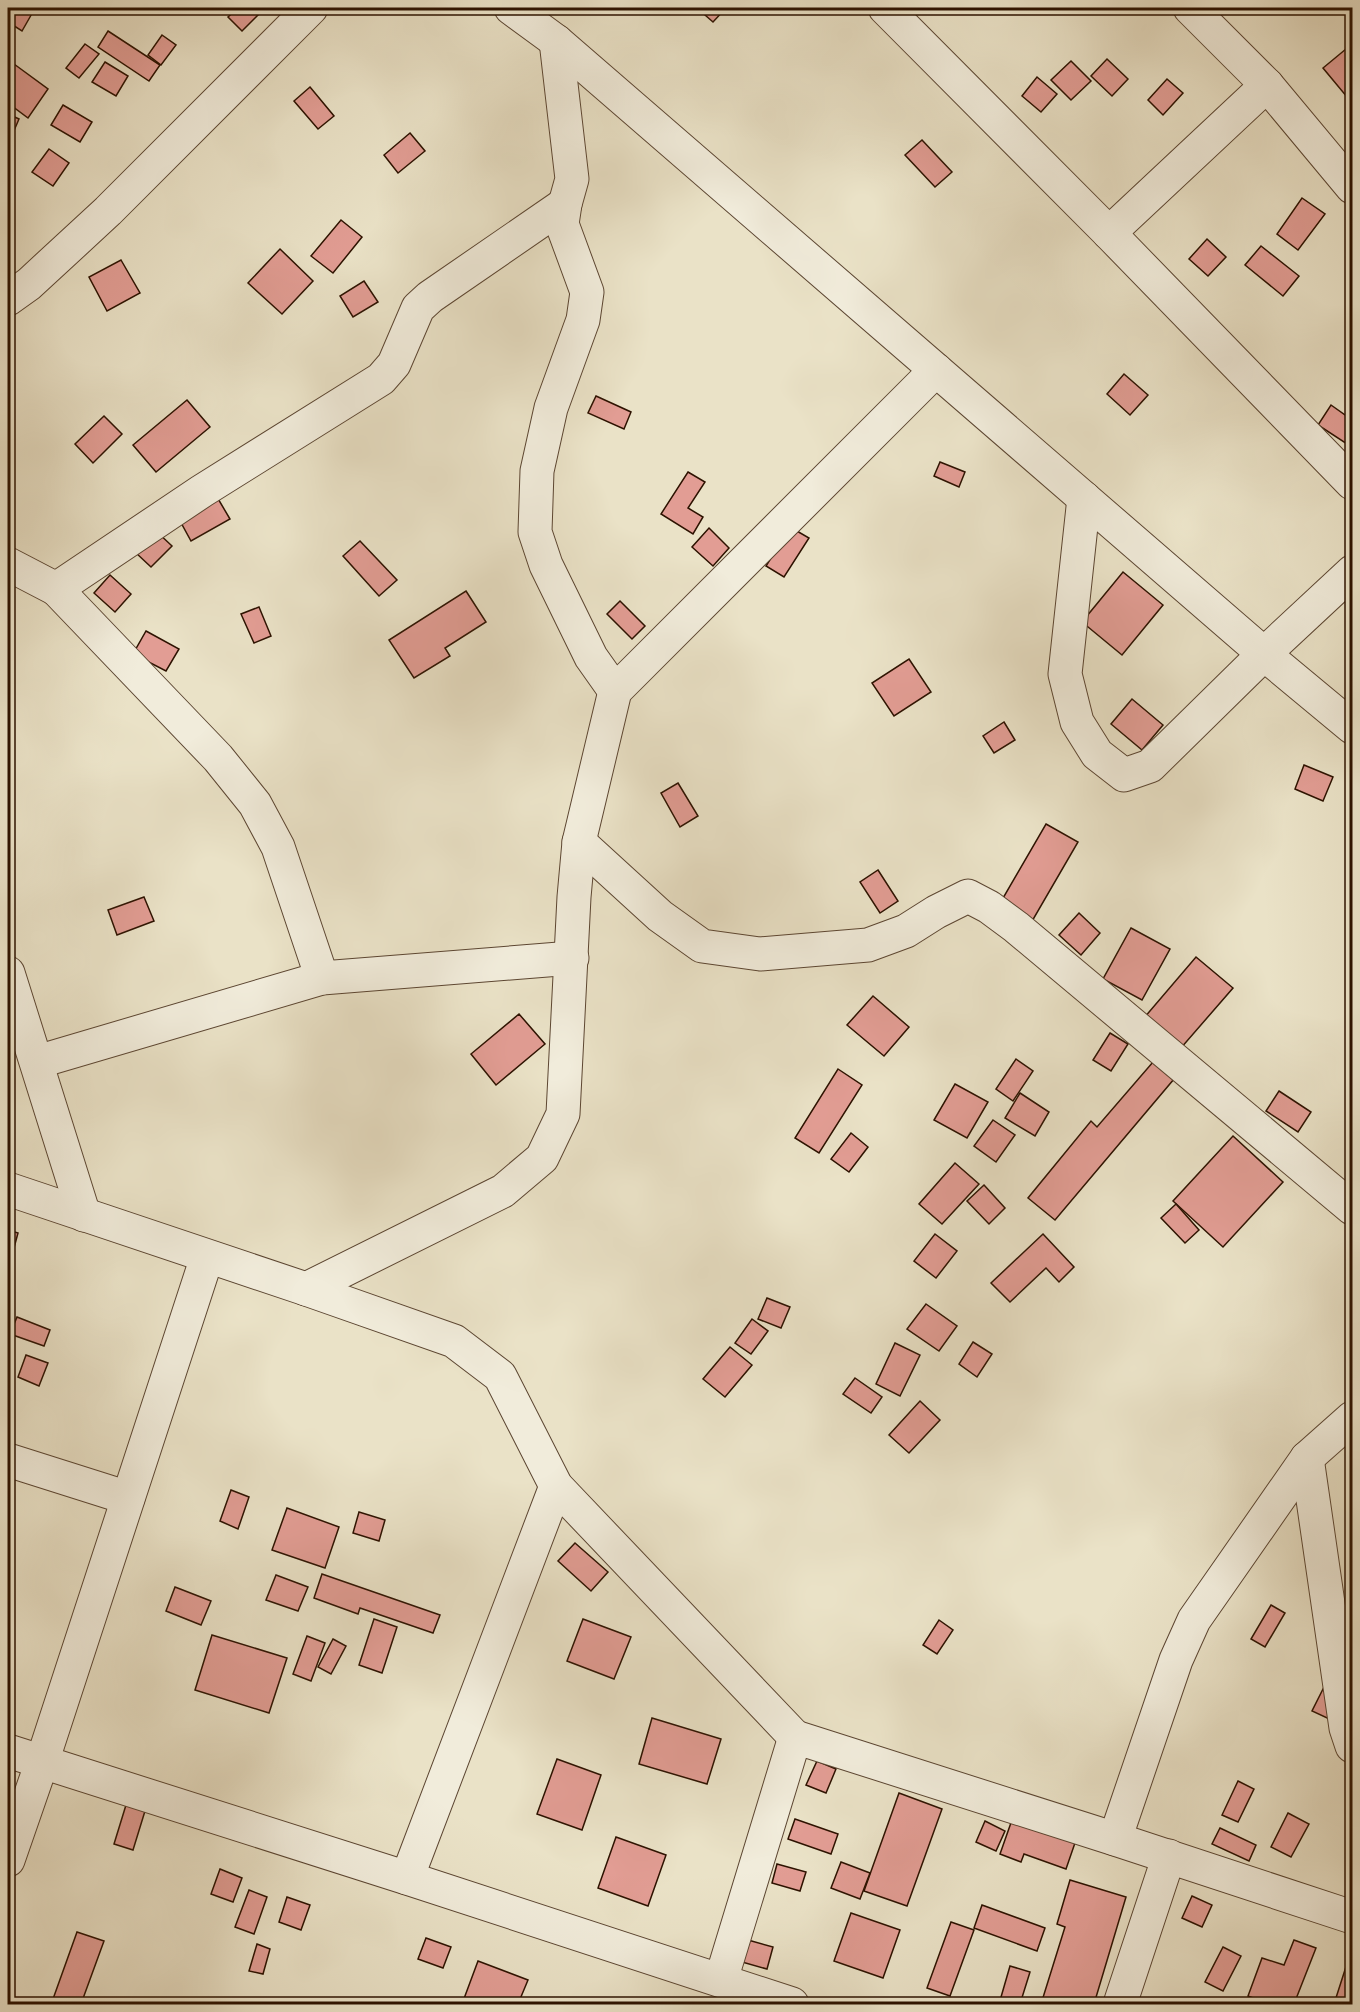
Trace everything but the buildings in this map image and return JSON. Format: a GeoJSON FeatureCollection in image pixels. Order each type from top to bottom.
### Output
{"type":"FeatureCollection","features":[{"type":"Feature","properties":{"kind":"street"},"geometry":{"type":"LineString","coordinates":[[8,299],[29,284],[108,211],[311,8]]}},
{"type":"Feature","properties":{"kind":"street"},"geometry":{"type":"LineString","coordinates":[[511,8],[556,41],[1264,654],[1353,727]]}},
{"type":"Feature","properties":{"kind":"street"},"geometry":{"type":"LineString","coordinates":[[885,8],[1353,483]]}},
{"type":"Feature","properties":{"kind":"street"},"geometry":{"type":"LineString","coordinates":[[1190,8],[1267,85],[1353,187]]}},
{"type":"Feature","properties":{"kind":"street"},"geometry":{"type":"LineString","coordinates":[[556,41],[572,179],[562,224],[587,292],[583,320],[552,408],[537,471],[535,532],[546,565],[591,657],[615,691]]}},
{"type":"Feature","properties":{"kind":"street"},"geometry":{"type":"LineString","coordinates":[[1109,233],[1267,85]]}},
{"type":"Feature","properties":{"kind":"street"},"geometry":{"type":"LineString","coordinates":[[56,589],[202,491],[381,379],[394,363],[418,308],[430,297],[565,204]]}},
{"type":"Feature","properties":{"kind":"street"},"geometry":{"type":"LineString","coordinates":[[306,1289],[503,1191],[542,1158],[563,1114],[579,842],[615,691],[936,370]]}},
{"type":"Feature","properties":{"kind":"street"},"geometry":{"type":"LineString","coordinates":[[1084,498],[1065,674],[1077,722],[1097,754],[1124,775],[1150,766],[1264,654],[1353,572]]}},
{"type":"Feature","properties":{"kind":"street"},"geometry":{"type":"LineString","coordinates":[[8,564],[56,589],[218,758],[255,804],[278,847],[322,978]]}},
{"type":"Feature","properties":{"kind":"street"},"geometry":{"type":"LineString","coordinates":[[579,842],[596,855],[660,916],[702,946],[760,954],[868,945],[906,931],[968,896],[989,906],[1016,927],[1353,1208]]}},
{"type":"Feature","properties":{"kind":"street"},"geometry":{"type":"LineString","coordinates":[[37,1062],[322,978],[572,958]]}},
{"type":"Feature","properties":{"kind":"street"},"geometry":{"type":"LineString","coordinates":[[8,973],[84,1215]]}},
{"type":"Feature","properties":{"kind":"street"},"geometry":{"type":"LineString","coordinates":[[8,1189],[454,1341],[500,1376],[556,1486],[795,1737],[1353,1917]]}},
{"type":"Feature","properties":{"kind":"street"},"geometry":{"type":"LineString","coordinates":[[8,1860],[207,1257]]}},
{"type":"Feature","properties":{"kind":"street"},"geometry":{"type":"LineString","coordinates":[[1115,1839],[1176,1660],[1194,1620],[1307,1458],[1353,1418]]}},
{"type":"Feature","properties":{"kind":"street"},"geometry":{"type":"LineString","coordinates":[[1307,1458],[1346,1728],[1353,1746]]}},
{"type":"Feature","properties":{"kind":"street"},"geometry":{"type":"LineString","coordinates":[[8,1460],[128,1498]]}},
{"type":"Feature","properties":{"kind":"street"},"geometry":{"type":"LineString","coordinates":[[407,1878],[556,1486]]}},
{"type":"Feature","properties":{"kind":"street"},"geometry":{"type":"LineString","coordinates":[[721,1980],[795,1737]]}},
{"type":"Feature","properties":{"kind":"street"},"geometry":{"type":"LineString","coordinates":[[8,1751],[792,2004]]}},
{"type":"Feature","properties":{"kind":"street"},"geometry":{"type":"LineString","coordinates":[[1120,2004],[1169,1856]]}}]}
